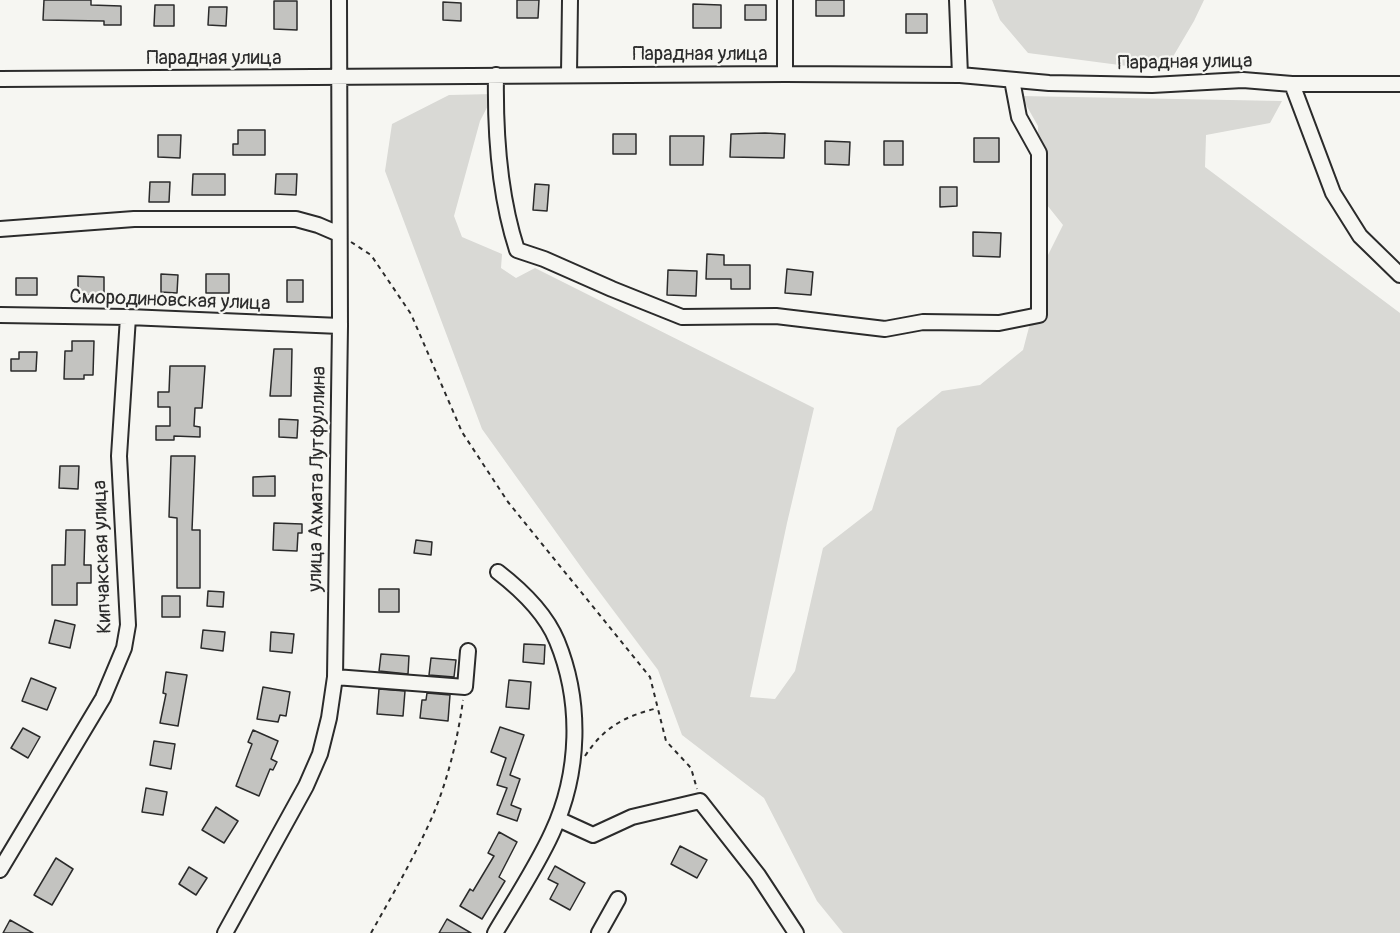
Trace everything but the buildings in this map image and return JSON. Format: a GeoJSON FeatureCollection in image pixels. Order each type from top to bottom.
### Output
{"type":"FeatureCollection","features":[{"type":"Feature","properties":{"kind":"street","name":"улица Ахмата Лутфуллина"},"geometry":{"type":"LineString","coordinates":[[225,933],[306,786],[320,754],[329,718],[335,678],[340,326],[339,0]]}},
{"type":"Feature","properties":{"kind":"street"},"geometry":{"type":"LineString","coordinates":[[569,74],[570,0]]}},
{"type":"Feature","properties":{"kind":"street"},"geometry":{"type":"LineString","coordinates":[[785,0],[785,74]]}},
{"type":"Feature","properties":{"kind":"street"},"geometry":{"type":"LineString","coordinates":[[957,0],[960,75]]}},
{"type":"Feature","properties":{"kind":"street","name":"Парадная улица"},"geometry":{"type":"LineString","coordinates":[[0,79],[785,74],[960,75],[1048,83],[1152,85],[1243,80],[1292,84],[1400,84]]}},
{"type":"Feature","properties":{"kind":"street"},"geometry":{"type":"LineString","coordinates":[[496,75],[495,115],[507,221],[517,250],[544,259],[682,317],[776,316],[885,329],[923,322],[999,323],[1039,315],[1039,153],[1019,117],[1012,80]]}},
{"type":"Feature","properties":{"kind":"street"},"geometry":{"type":"LineString","coordinates":[[1292,84],[1333,193],[1360,236],[1400,275]]}},
{"type":"Feature","properties":{"kind":"street"},"geometry":{"type":"LineString","coordinates":[[0,229],[134,219],[296,219],[339,234]]}},
{"type":"Feature","properties":{"kind":"street","name":"Смородиновская улица"},"geometry":{"type":"LineString","coordinates":[[0,315],[340,326]]}},
{"type":"Feature","properties":{"kind":"street","name":"Кипчакская улица"},"geometry":{"type":"LineString","coordinates":[[0,870],[103,698],[124,648],[128,625],[120,456],[128,318]]}},
{"type":"Feature","properties":{"kind":"street"},"geometry":{"type":"LineString","coordinates":[[495,933],[552,834],[571,779],[574,754],[574,710],[557,640],[546,621],[515,585],[498,572]]}},
{"type":"Feature","properties":{"kind":"street"},"geometry":{"type":"LineString","coordinates":[[335,678],[465,687],[468,651]]}},
{"type":"Feature","properties":{"kind":"street"},"geometry":{"type":"LineString","coordinates":[[558,819],[593,835],[632,817],[700,801],[758,875],[796,933]]}},
{"type":"Feature","properties":{"kind":"street"},"geometry":{"type":"LineString","coordinates":[[599,933],[618,899]]}},
{"type":"Feature","properties":{"kind":"path"},"geometry":{"type":"LineString","coordinates":[[339,234],[370,255],[411,314],[434,372],[462,432],[508,502],[650,677],[666,741],[691,768],[700,801]]}},
{"type":"Feature","properties":{"kind":"path"},"geometry":{"type":"LineString","coordinates":[[371,933],[415,855],[434,813],[460,723],[465,687]]}},
{"type":"Feature","properties":{"kind":"path"},"geometry":{"type":"LineString","coordinates":[[582,761],[594,743],[623,718],[658,708]]}},
{"type":"Feature","properties":{"kind":"shaded area"},"geometry":{"type":"Polygon","coordinates":[[[992,0],[1204,0],[1171,60],[1127,66],[1028,53],[1000,20],[992,0]]]}},
{"type":"Feature","properties":{"kind":"shaded area"},"geometry":{"type":"Polygon","coordinates":[[[494,94],[480,121],[454,216],[462,237],[502,254],[501,268],[516,278],[535,268],[814,408],[750,697],[775,699],[795,671],[823,548],[872,510],[897,428],[942,391],[980,385],[1023,350],[1048,255],[1063,225],[1043,200],[1039,184],[1038,126],[1021,96],[1282,101],[1270,123],[1206,135],[1205,167],[1400,313],[1400,933],[843,933],[817,901],[764,798],[682,735],[658,670],[482,429],[385,171],[392,124],[449,95],[494,94]]]}}]}
